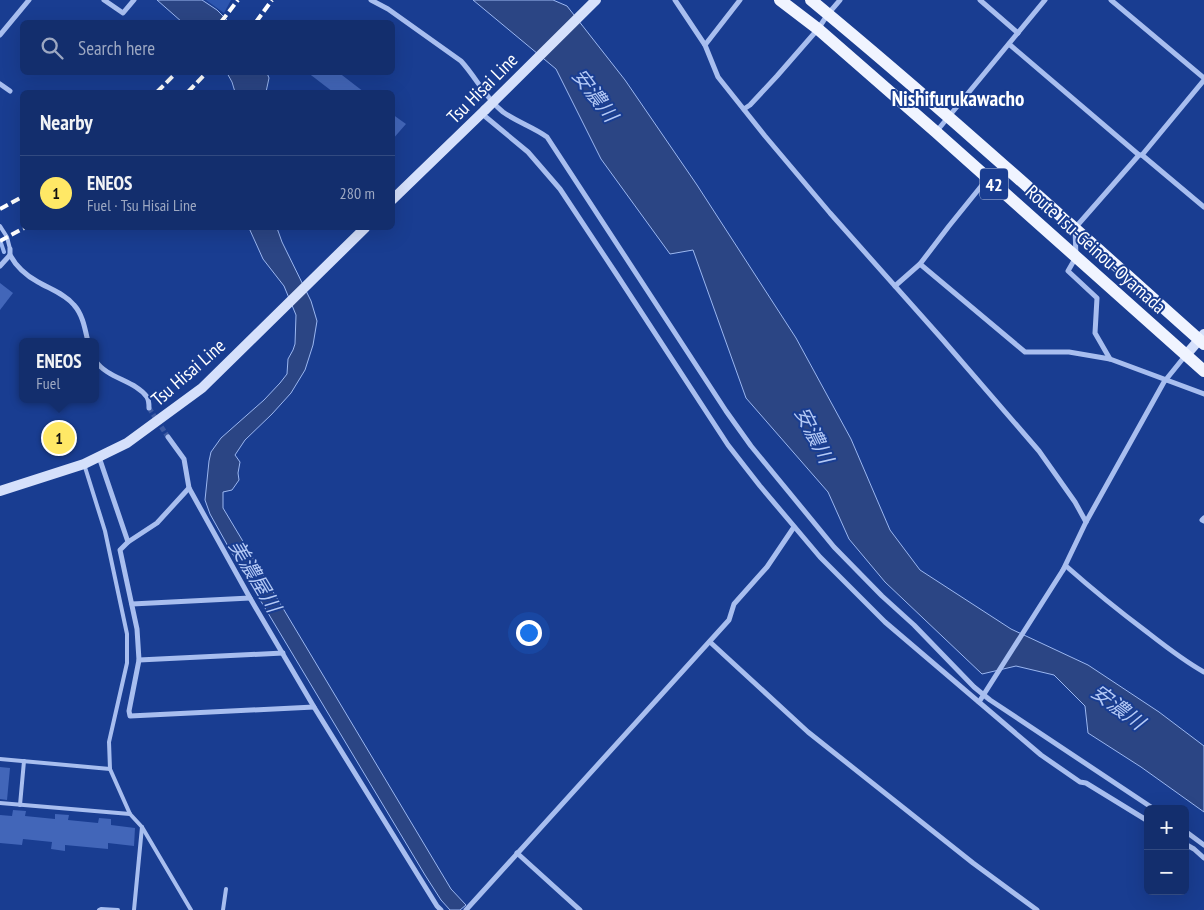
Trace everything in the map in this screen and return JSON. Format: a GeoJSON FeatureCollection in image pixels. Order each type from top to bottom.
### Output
{"type":"FeatureCollection","features":[{"type":"Feature","properties":{"kind":"main road","name":"Tsu Hisai Line"},"geometry":{"type":"LineString","coordinates":[[395,197],[596,0]]}},
{"type":"Feature","properties":{"kind":"main road","name":"Route Tsu-Geinou-Oyamada"},"geometry":{"type":"LineString","coordinates":[[780,0],[818,30],[936,132],[1204,371]]}},
{"type":"Feature","properties":{"kind":"main road","name":"Route Tsu-Geinou-Oyamada"},"geometry":{"type":"LineString","coordinates":[[811,0],[1202,339]]}},
{"type":"Feature","properties":{"kind":"main road","name":"Tsu Hisai Line"},"geometry":{"type":"LineString","coordinates":[[0,491],[84,464],[127,443],[202,388],[363,230]]}},
{"type":"Feature","properties":{"kind":"main road"},"geometry":{"type":"LineString","coordinates":[[1186,355],[1202,339]]}},
{"type":"Feature","properties":{"kind":"street"},"geometry":{"type":"LineString","coordinates":[[0,36],[29,0]]}},
{"type":"Feature","properties":{"kind":"street"},"geometry":{"type":"LineString","coordinates":[[104,0],[123,13],[134,0]]}},
{"type":"Feature","properties":{"kind":"street"},"geometry":{"type":"LineString","coordinates":[[371,0],[388,9],[461,61],[468,68],[483,92],[502,111],[538,130],[547,137],[726,411],[751,446],[834,547],[974,687],[990,700],[1148,805]]}},
{"type":"Feature","properties":{"kind":"street"},"geometry":{"type":"LineString","coordinates":[[675,0],[705,45],[718,77],[830,213],[1039,451],[1075,502],[1086,522]]}},
{"type":"Feature","properties":{"kind":"street"},"geometry":{"type":"LineString","coordinates":[[705,45],[740,0]]}},
{"type":"Feature","properties":{"kind":"street"},"geometry":{"type":"LineString","coordinates":[[744,109],[750,105],[818,30],[840,0]]}},
{"type":"Feature","properties":{"kind":"street"},"geometry":{"type":"LineString","coordinates":[[980,0],[1018,33]]}},
{"type":"Feature","properties":{"kind":"street"},"geometry":{"type":"LineString","coordinates":[[936,132],[1045,0]]}},
{"type":"Feature","properties":{"kind":"street"},"geometry":{"type":"LineString","coordinates":[[1110,359],[1095,333],[1097,298],[1068,271],[1076,257],[1074,228],[1141,155],[1204,79],[1111,0]]}},
{"type":"Feature","properties":{"kind":"street"},"geometry":{"type":"LineString","coordinates":[[1009,44],[1204,207]]}},
{"type":"Feature","properties":{"kind":"street"},"geometry":{"type":"LineString","coordinates":[[0,84],[10,91]]}},
{"type":"Feature","properties":{"kind":"street"},"geometry":{"type":"LineString","coordinates":[[483,112],[528,152],[560,189],[728,445],[794,527],[832,570],[885,622],[1041,755],[1080,782],[1086,783],[1144,819]]}},
{"type":"Feature","properties":{"kind":"street"},"geometry":{"type":"LineString","coordinates":[[895,286],[920,264],[988,178]]}},
{"type":"Feature","properties":{"kind":"street"},"geometry":{"type":"LineString","coordinates":[[0,266],[10,252]]}},
{"type":"Feature","properties":{"kind":"street"},"geometry":{"type":"LineString","coordinates":[[10,252],[13,261],[25,273],[67,298],[75,306],[84,323],[87,338]]}},
{"type":"Feature","properties":{"kind":"street"},"geometry":{"type":"LineString","coordinates":[[920,264],[1024,352],[1068,352],[1110,359],[1204,394]]}},
{"type":"Feature","properties":{"kind":"street"},"geometry":{"type":"LineString","coordinates":[[979,702],[1065,568],[1086,522],[1166,380],[1186,355]]}},
{"type":"Feature","properties":{"kind":"street"},"geometry":{"type":"LineString","coordinates":[[99,366],[142,392],[148,398],[149,408]]}},
{"type":"Feature","properties":{"kind":"street"},"geometry":{"type":"LineString","coordinates":[[168,437],[184,459],[188,488],[250,598],[314,707],[441,910]]}},
{"type":"Feature","properties":{"kind":"street"},"geometry":{"type":"LineString","coordinates":[[99,458],[128,542]]}},
{"type":"Feature","properties":{"kind":"street"},"geometry":{"type":"LineString","coordinates":[[188,488],[157,523],[128,542],[120,550],[137,629],[139,660],[129,711],[130,716],[314,707]]}},
{"type":"Feature","properties":{"kind":"street"},"geometry":{"type":"LineString","coordinates":[[466,910],[729,620],[734,604],[767,566],[794,527]]}},
{"type":"Feature","properties":{"kind":"street"},"geometry":{"type":"LineString","coordinates":[[1065,568],[1166,647],[1204,672]]}},
{"type":"Feature","properties":{"kind":"street"},"geometry":{"type":"LineString","coordinates":[[132,604],[250,598]]}},
{"type":"Feature","properties":{"kind":"street"},"geometry":{"type":"LineString","coordinates":[[710,642],[808,732],[974,863],[1037,910]]}},
{"type":"Feature","properties":{"kind":"street"},"geometry":{"type":"LineString","coordinates":[[139,660],[282,653]]}},
{"type":"Feature","properties":{"kind":"street"},"geometry":{"type":"LineString","coordinates":[[1189,834],[1204,845]]}},
{"type":"Feature","properties":{"kind":"street"},"geometry":{"type":"LineString","coordinates":[[1189,846],[1204,858]]}},
{"type":"Feature","properties":{"kind":"street"},"geometry":{"type":"LineString","coordinates":[[518,853],[580,910]]}},
{"type":"Feature","properties":{"kind":"lane"},"geometry":{"type":"LineString","coordinates":[[0,226],[7,237],[10,252]]}},
{"type":"Feature","properties":{"kind":"lane"},"geometry":{"type":"LineString","coordinates":[[84,464],[105,531],[127,634],[127,663],[109,742],[110,769],[130,814],[142,827],[191,910]]}},
{"type":"Feature","properties":{"kind":"lane"},"geometry":{"type":"LineString","coordinates":[[0,759],[110,769]]}},
{"type":"Feature","properties":{"kind":"lane"},"geometry":{"type":"LineString","coordinates":[[20,805],[24,761]]}},
{"type":"Feature","properties":{"kind":"lane"},"geometry":{"type":"LineString","coordinates":[[0,803],[130,814]]}},
{"type":"Feature","properties":{"kind":"lane"},"geometry":{"type":"LineString","coordinates":[[134,910],[142,827]]}},
{"type":"Feature","properties":{"kind":"lane"},"geometry":{"type":"LineString","coordinates":[[224,910],[226,889]]}},
{"type":"Feature","properties":{"kind":"lane"},"geometry":{"type":"LineString","coordinates":[[99,910],[118,910]]}},
{"type":"Feature","properties":{"kind":"shaded area"},"geometry":{"type":"Polygon","coordinates":[[[206,0],[231,0],[224,13],[206,0]]]}},
{"type":"Feature","properties":{"kind":"water"},"geometry":{"type":"Polygon","coordinates":[[[157,0],[202,0],[217,10],[227,20],[180,20],[157,0]]]}},
{"type":"Feature","properties":{"kind":"water","name":"安濃川"},"geometry":{"type":"Polygon","coordinates":[[[473,0],[553,0],[567,6],[625,80],[697,185],[796,338],[851,439],[890,530],[920,570],[1011,629],[1088,665],[1159,712],[1204,746],[1204,812],[1141,767],[1088,733],[1085,706],[1054,675],[1016,666],[982,674],[885,582],[849,539],[828,492],[746,398],[693,250],[670,254],[601,159],[556,69],[473,0]]]}},
{"type":"Feature","properties":{"kind":"water"},"geometry":{"type":"Polygon","coordinates":[[[228,75],[268,75],[269,78],[266,90],[234,90],[228,75]]]}},
{"type":"Feature","properties":{"kind":"water","name":"美濃屋川"},"geometry":{"type":"Polygon","coordinates":[[[250,230],[278,230],[311,301],[317,321],[313,345],[305,370],[291,393],[245,440],[235,455],[240,462],[239,480],[232,490],[223,492],[223,508],[451,889],[466,905],[460,910],[450,910],[441,900],[425,875],[229,548],[210,514],[205,500],[211,452],[221,438],[264,400],[287,374],[288,359],[295,344],[296,315],[284,286],[263,259],[250,230]]]}},
{"type":"Feature","properties":{"kind":"building"},"geometry":{"type":"Polygon","coordinates":[[[311,75],[342,75],[361,90],[330,90],[311,75]]]}},
{"type":"Feature","properties":{"kind":"building"},"geometry":{"type":"Polygon","coordinates":[[[395,116],[406,124],[395,137],[395,116]]]}},
{"type":"Feature","properties":{"kind":"building"},"geometry":{"type":"Polygon","coordinates":[[[0,283],[13,293],[0,310],[0,283]]]}},
{"type":"Feature","properties":{"kind":"building"},"geometry":{"type":"Polygon","coordinates":[[[0,767],[10,768],[7,800],[0,799],[0,767]]]}},
{"type":"Feature","properties":{"kind":"building"},"geometry":{"type":"Polygon","coordinates":[[[13,810],[26,811],[25,816],[55,819],[55,814],[69,815],[68,820],[98,823],[99,818],[111,819],[111,825],[135,828],[134,846],[108,843],[108,849],[65,845],[65,851],[51,849],[52,842],[23,839],[22,845],[0,843],[0,815],[12,816],[13,810]]]}},
{"type":"Feature","properties":{"kind":"waterway"},"geometry":{"type":"LineString","coordinates":[[1,243],[4,252]]}},
{"type":"Feature","properties":{"kind":"tunnel"},"geometry":{"type":"LineString","coordinates":[[149,408],[168,437]]}},
{"type":"Feature","properties":{"kind":"railway"},"geometry":{"type":"LineString","coordinates":[[223,20],[238,0]]}},
{"type":"Feature","properties":{"kind":"railway"},"geometry":{"type":"LineString","coordinates":[[257,20],[272,0]]}},
{"type":"Feature","properties":{"kind":"railway"},"geometry":{"type":"LineString","coordinates":[[159,90],[174,75]]}},
{"type":"Feature","properties":{"kind":"railway"},"geometry":{"type":"LineString","coordinates":[[190,90],[204,75]]}},
{"type":"Feature","properties":{"kind":"railway"},"geometry":{"type":"LineString","coordinates":[[0,209],[20,198]]}},
{"type":"Feature","properties":{"kind":"railway"},"geometry":{"type":"LineString","coordinates":[[0,241],[20,230]]}},
{"type":"Feature","properties":{"kind":"place","name":"ENEOS"},"geometry":{"type":"Point","coordinates":[59,438]}},
{"type":"Feature","properties":{"kind":"district","name":"Nishifurukawacho"},"geometry":{"type":"Point","coordinates":[958,98]}}]}
